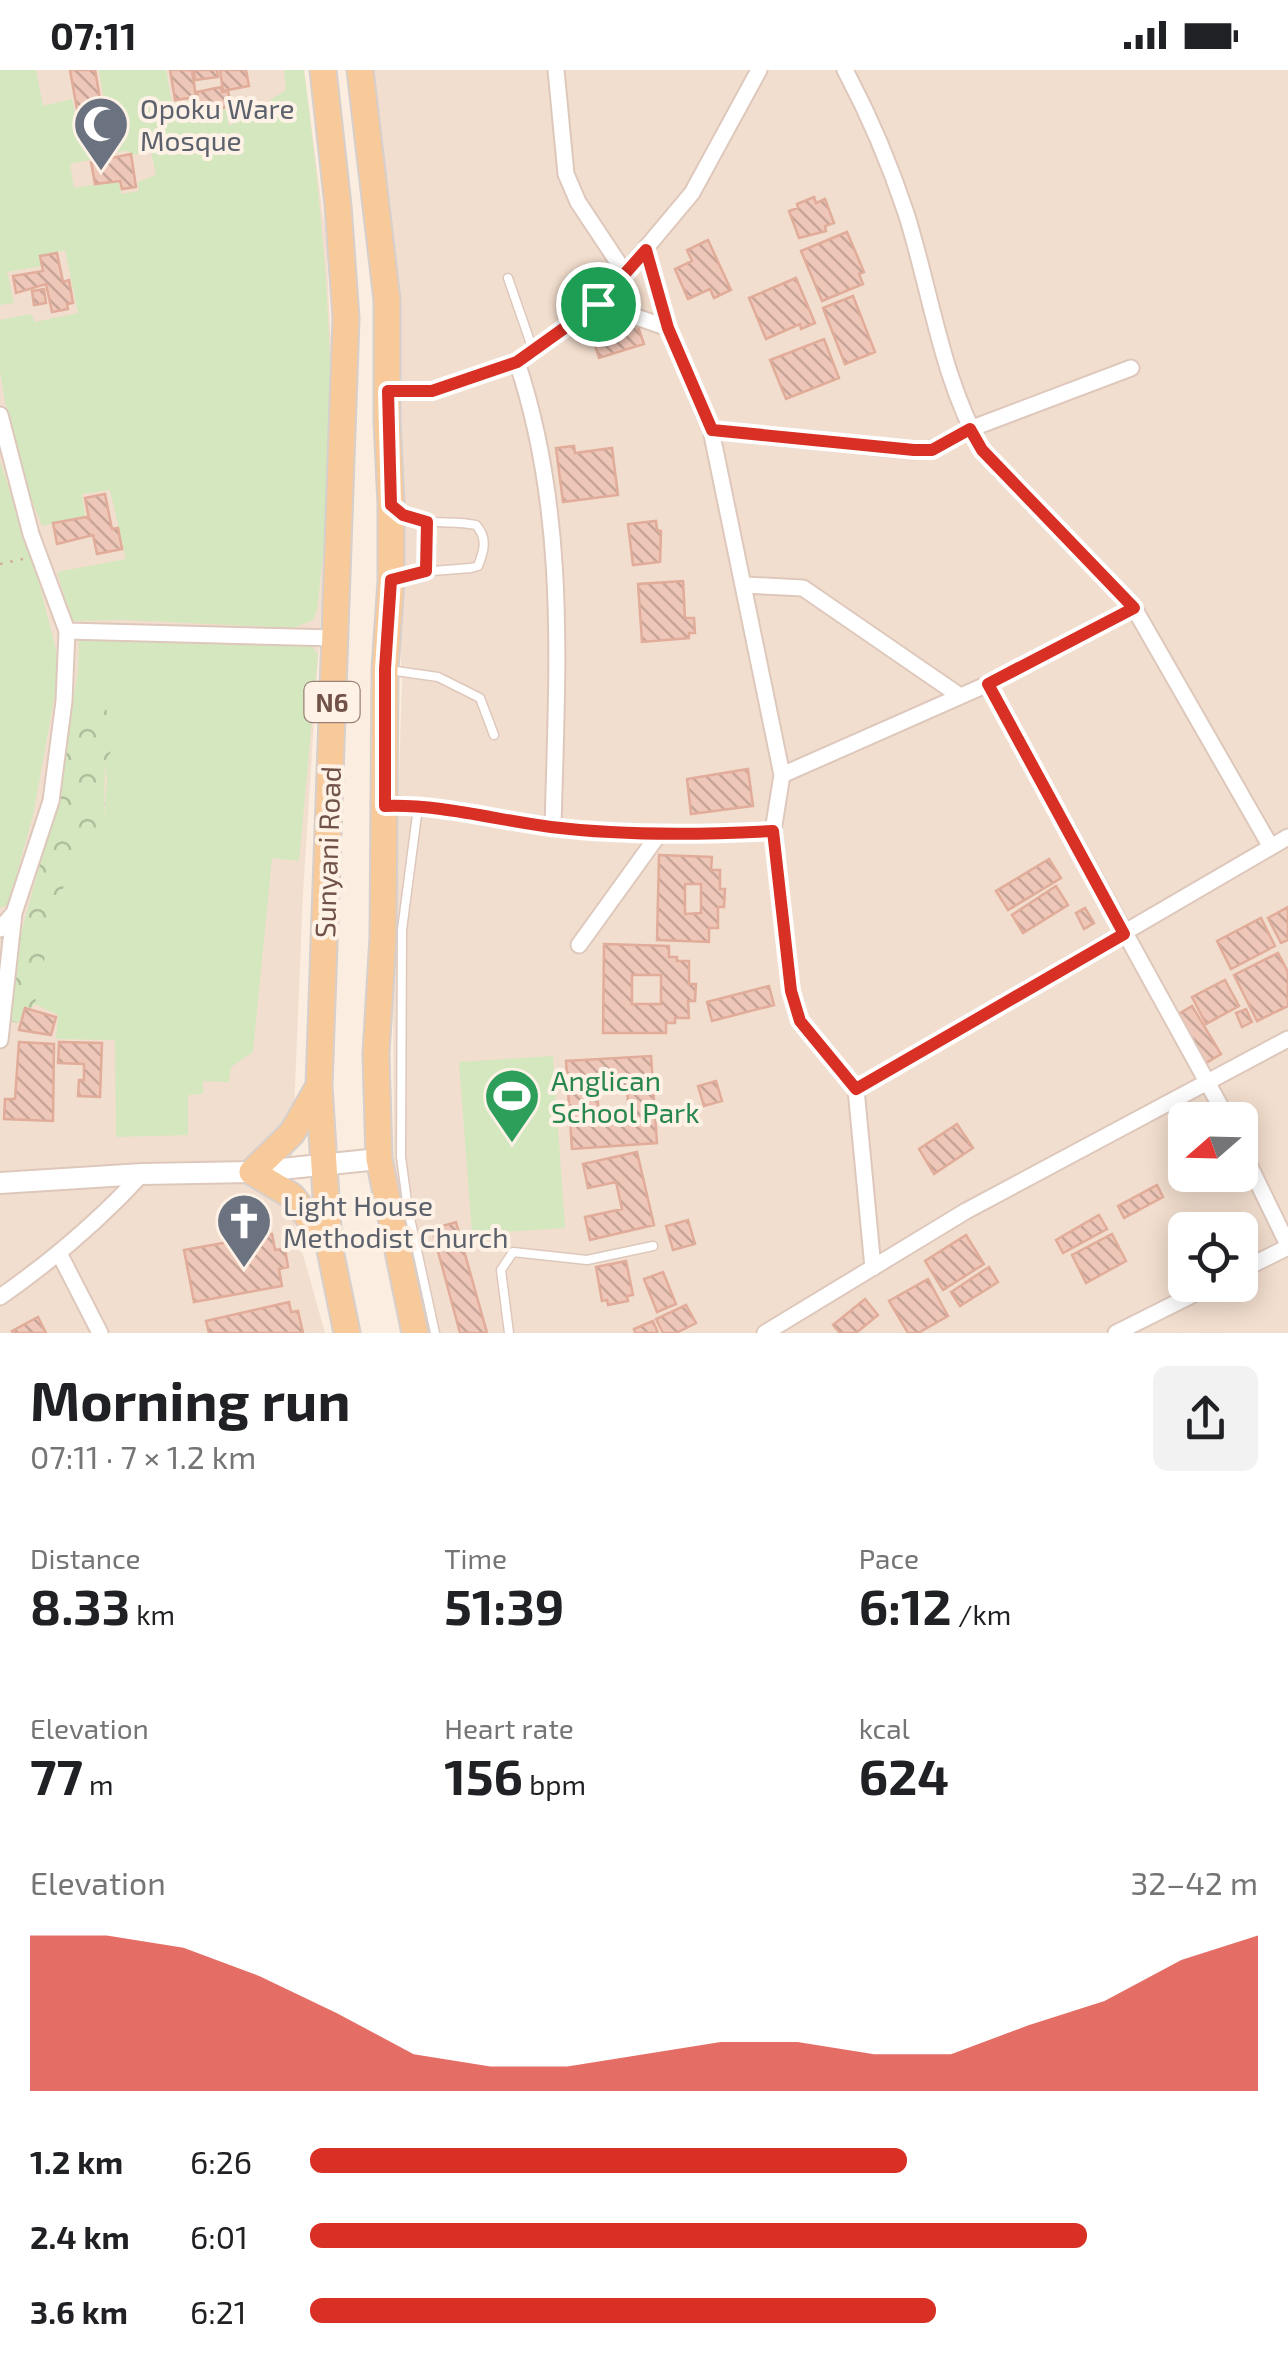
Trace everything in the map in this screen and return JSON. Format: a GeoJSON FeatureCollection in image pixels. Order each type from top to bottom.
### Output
{"type":"FeatureCollection","features":[{"type":"Feature","properties":{"kind":"main road","name":"Sunyani Road"},"geometry":{"type":"LineString","coordinates":[[323,70],[346,318],[319,1086],[329,1245],[348,1333]]}},
{"type":"Feature","properties":{"kind":"main road","name":"N6"},"geometry":{"type":"LineString","coordinates":[[360,70],[387,300],[391,505],[383,937],[376,1054],[379,1159],[415,1333]]}},
{"type":"Feature","properties":{"kind":"main road"},"geometry":{"type":"LineString","coordinates":[[319,1086],[292,1133],[252,1172],[292,1196],[329,1245]]}},
{"type":"Feature","properties":{"kind":"street"},"geometry":{"type":"LineString","coordinates":[[556,70],[566,174],[578,202],[625,274]]}},
{"type":"Feature","properties":{"kind":"street"},"geometry":{"type":"LineString","coordinates":[[388,391],[432,391],[517,362],[598,304],[692,193],[759,70]]}},
{"type":"Feature","properties":{"kind":"street"},"geometry":{"type":"LineString","coordinates":[[845,70],[906,213],[949,373],[970,429],[982,450],[1134,608],[1271,847]]}},
{"type":"Feature","properties":{"kind":"street"},"geometry":{"type":"LineString","coordinates":[[646,250],[668,328],[712,430],[782,775],[773,831],[791,991],[800,1021],[856,1089],[873,1268]]}},
{"type":"Feature","properties":{"kind":"street"},"geometry":{"type":"LineString","coordinates":[[598,304],[668,328]]}},
{"type":"Feature","properties":{"kind":"street"},"geometry":{"type":"LineString","coordinates":[[517,362],[534,412],[549,490],[556,564],[553,827]]}},
{"type":"Feature","properties":{"kind":"street"},"geometry":{"type":"LineString","coordinates":[[712,430],[932,450],[970,429],[1131,368]]}},
{"type":"Feature","properties":{"kind":"street"},"geometry":{"type":"LineString","coordinates":[[0,415],[39,555],[67,631],[64,701],[51,802],[0,929]]}},
{"type":"Feature","properties":{"kind":"street"},"geometry":{"type":"LineString","coordinates":[[746,585],[803,588],[960,696]]}},
{"type":"Feature","properties":{"kind":"street"},"geometry":{"type":"LineString","coordinates":[[782,775],[988,684],[1134,608]]}},
{"type":"Feature","properties":{"kind":"street"},"geometry":{"type":"LineString","coordinates":[[67,631],[335,638]]}},
{"type":"Feature","properties":{"kind":"street"},"geometry":{"type":"LineString","coordinates":[[988,684],[1219,1102]]}},
{"type":"Feature","properties":{"kind":"street"},"geometry":{"type":"LineString","coordinates":[[385,806],[418,805],[553,827],[659,834],[773,831]]}},
{"type":"Feature","properties":{"kind":"street"},"geometry":{"type":"LineString","coordinates":[[579,945],[659,834]]}},
{"type":"Feature","properties":{"kind":"street"},"geometry":{"type":"LineString","coordinates":[[856,1089],[1288,837]]}},
{"type":"Feature","properties":{"kind":"street"},"geometry":{"type":"LineString","coordinates":[[0,1040],[7,912]]}},
{"type":"Feature","properties":{"kind":"street"},"geometry":{"type":"LineString","coordinates":[[765,1333],[966,1210],[1288,1038]]}},
{"type":"Feature","properties":{"kind":"street"},"geometry":{"type":"LineString","coordinates":[[0,1184],[142,1174],[252,1172],[379,1159]]}},
{"type":"Feature","properties":{"kind":"street"},"geometry":{"type":"LineString","coordinates":[[0,1297],[60,1255],[103,1217],[142,1174]]}},
{"type":"Feature","properties":{"kind":"street"},"geometry":{"type":"LineString","coordinates":[[1258,1184],[1288,1246],[1258,1262]]}},
{"type":"Feature","properties":{"kind":"street"},"geometry":{"type":"LineString","coordinates":[[60,1255],[100,1333]]}},
{"type":"Feature","properties":{"kind":"street"},"geometry":{"type":"LineString","coordinates":[[1116,1333],[1178,1302]]}},
{"type":"Feature","properties":{"kind":"lane"},"geometry":{"type":"LineString","coordinates":[[508,278],[533,351]]}},
{"type":"Feature","properties":{"kind":"lane"},"geometry":{"type":"LineString","coordinates":[[391,505],[403,515],[427,522],[476,525],[484,544],[478,566],[426,571],[391,580]]}},
{"type":"Feature","properties":{"kind":"lane"},"geometry":{"type":"LineString","coordinates":[[426,571],[427,522]]}},
{"type":"Feature","properties":{"kind":"lane"},"geometry":{"type":"LineString","coordinates":[[385,669],[438,677],[480,698],[494,736]]}},
{"type":"Feature","properties":{"kind":"lane"},"geometry":{"type":"LineString","coordinates":[[418,805],[402,930],[401,1157],[408,1210],[436,1333]]}},
{"type":"Feature","properties":{"kind":"lane"},"geometry":{"type":"LineString","coordinates":[[509,1333],[501,1270],[513,1252],[587,1260],[653,1246]]}},
{"type":"Feature","properties":{"kind":"path"},"geometry":{"type":"LineString","coordinates":[[0,564],[39,555]]}},
{"type":"Feature","properties":{"kind":"shaded area"},"geometry":{"type":"Polygon","coordinates":[[[0,70],[304,70],[326,239],[334,411],[303,893],[290,1208],[325,1333],[0,1333],[0,70]]]}},
{"type":"Feature","properties":{"kind":"shaded area"},"geometry":{"type":"Polygon","coordinates":[[[368,70],[1288,70],[1288,1333],[424,1333],[394,1177],[393,972],[402,681],[368,70]]]}},
{"type":"Feature","properties":{"kind":"green space"},"geometry":{"type":"Polygon","coordinates":[[[0,70],[36,70],[43,106],[72,99],[83,150],[93,149],[94,159],[70,164],[74,188],[118,181],[122,194],[139,191],[138,182],[156,175],[151,152],[113,152],[99,70],[166,70],[172,103],[192,100],[197,115],[227,109],[229,126],[286,90],[284,70],[304,70],[323,245],[330,376],[328,492],[313,620],[293,628],[72,621],[57,572],[126,559],[110,490],[82,494],[85,516],[42,526],[13,452],[0,371],[0,320],[31,314],[35,322],[78,313],[65,250],[39,256],[41,266],[7,272],[14,303],[0,305],[0,70]]]}},
{"type":"Feature","properties":{"kind":"green space"},"geometry":{"type":"Polygon","coordinates":[[[0,461],[36,571],[57,654],[55,694],[33,815],[10,899],[0,908],[0,461]]]}},
{"type":"Feature","properties":{"kind":"green space"},"geometry":{"type":"Polygon","coordinates":[[[79,639],[311,644],[318,655],[299,861],[272,858],[253,1052],[231,1067],[229,1082],[203,1081],[203,1094],[188,1095],[188,1135],[116,1137],[115,1040],[56,1039],[58,1015],[35,1004],[74,851],[104,820],[105,761],[91,702],[72,705],[79,639]]]}},
{"type":"Feature","properties":{"kind":"green space"},"geometry":{"type":"Polygon","coordinates":[[[91,702],[105,707],[119,739],[105,761],[104,821],[74,851],[35,1004],[18,1023],[5,1020],[14,959],[49,830],[72,705],[91,702]]]}},
{"type":"Feature","properties":{"kind":"green space","name":"Anglican School Park"},"geometry":{"type":"Polygon","coordinates":[[[553,1056],[565,1228],[472,1234],[459,1062],[553,1056]]]}},
{"type":"Feature","properties":{"kind":"building"},"geometry":{"type":"Polygon","coordinates":[[[70,70],[95,70],[108,144],[84,148],[70,70]]]}},
{"type":"Feature","properties":{"kind":"building"},"geometry":{"type":"Polygon","coordinates":[[[170,70],[192,70],[196,97],[175,100],[170,70]]]}},
{"type":"Feature","properties":{"kind":"building"},"geometry":{"type":"Polygon","coordinates":[[[194,70],[217,70],[218,77],[195,80],[194,70]]]}},
{"type":"Feature","properties":{"kind":"building"},"geometry":{"type":"Polygon","coordinates":[[[220,70],[246,70],[249,86],[223,91],[220,70]]]}},
{"type":"Feature","properties":{"kind":"building"},"geometry":{"type":"Polygon","coordinates":[[[221,87],[222,92],[228,91],[231,106],[197,113],[197,92],[221,87]]]}},
{"type":"Feature","properties":{"kind":"building"},"geometry":{"type":"Polygon","coordinates":[[[131,154],[136,187],[122,189],[120,181],[95,184],[91,162],[131,154]]]}},
{"type":"Feature","properties":{"kind":"building"},"geometry":{"type":"Polygon","coordinates":[[[814,197],[816,203],[825,199],[834,223],[825,226],[826,231],[799,238],[789,211],[814,197]]]}},
{"type":"Feature","properties":{"kind":"building"},"geometry":{"type":"Polygon","coordinates":[[[847,232],[864,272],[859,274],[863,284],[822,301],[801,251],[847,232]]]}},
{"type":"Feature","properties":{"kind":"building"},"geometry":{"type":"Polygon","coordinates":[[[708,240],[731,290],[714,298],[710,289],[688,299],[675,269],[692,261],[687,250],[708,240]]]}},
{"type":"Feature","properties":{"kind":"building"},"geometry":{"type":"Polygon","coordinates":[[[57,253],[63,282],[69,280],[73,303],[67,304],[68,309],[52,312],[46,284],[16,293],[13,276],[43,271],[40,256],[57,253]]]}},
{"type":"Feature","properties":{"kind":"building"},"geometry":{"type":"Polygon","coordinates":[[[796,278],[815,323],[801,329],[800,324],[766,339],[749,298],[796,278]]]}},
{"type":"Feature","properties":{"kind":"building"},"geometry":{"type":"Polygon","coordinates":[[[44,289],[46,303],[34,305],[32,291],[44,289]]]}},
{"type":"Feature","properties":{"kind":"building"},"geometry":{"type":"Polygon","coordinates":[[[853,296],[875,352],[845,364],[823,308],[853,296]]]}},
{"type":"Feature","properties":{"kind":"building"},"geometry":{"type":"Polygon","coordinates":[[[637,324],[644,344],[599,358],[593,338],[637,324]]]}},
{"type":"Feature","properties":{"kind":"building"},"geometry":{"type":"Polygon","coordinates":[[[824,339],[839,378],[786,399],[770,360],[824,339]]]}},
{"type":"Feature","properties":{"kind":"building"},"geometry":{"type":"Polygon","coordinates":[[[574,446],[575,453],[612,448],[618,495],[563,502],[556,448],[574,446]]]}},
{"type":"Feature","properties":{"kind":"building"},"geometry":{"type":"Polygon","coordinates":[[[105,494],[112,529],[118,528],[122,549],[97,554],[93,535],[57,544],[53,523],[89,519],[85,498],[105,494]]]}},
{"type":"Feature","properties":{"kind":"building"},"geometry":{"type":"Polygon","coordinates":[[[656,521],[657,530],[661,531],[660,562],[633,565],[628,524],[656,521]]]}},
{"type":"Feature","properties":{"kind":"building"},"geometry":{"type":"Polygon","coordinates":[[[683,581],[685,618],[694,618],[695,633],[689,633],[689,638],[642,642],[638,584],[683,581]]]}},
{"type":"Feature","properties":{"kind":"building"},"geometry":{"type":"Polygon","coordinates":[[[748,769],[753,806],[691,814],[687,779],[748,769]]]}},
{"type":"Feature","properties":{"kind":"building"},"geometry":{"type":"Polygon","coordinates":[[[659,855],[712,857],[711,870],[720,870],[720,889],[725,889],[724,907],[718,907],[718,928],[709,928],[709,942],[657,940],[659,855]],[[685,884],[685,914],[701,913],[701,884],[685,884]]]}},
{"type":"Feature","properties":{"kind":"building"},"geometry":{"type":"Polygon","coordinates":[[[1049,859],[1061,878],[1008,910],[996,891],[1049,859]]]}},
{"type":"Feature","properties":{"kind":"building"},"geometry":{"type":"Polygon","coordinates":[[[1056,886],[1068,905],[1023,933],[1012,915],[1056,886]]]}},
{"type":"Feature","properties":{"kind":"building"},"geometry":{"type":"Polygon","coordinates":[[[1288,907],[1288,940],[1281,943],[1268,918],[1288,907]]]}},
{"type":"Feature","properties":{"kind":"building"},"geometry":{"type":"Polygon","coordinates":[[[1085,908],[1094,923],[1084,929],[1076,913],[1085,908]]]}},
{"type":"Feature","properties":{"kind":"building"},"geometry":{"type":"Polygon","coordinates":[[[1261,918],[1275,946],[1231,969],[1217,941],[1261,918]]]}},
{"type":"Feature","properties":{"kind":"building"},"geometry":{"type":"Polygon","coordinates":[[[604,944],[669,946],[669,957],[689,961],[689,984],[696,984],[695,1001],[688,1001],[689,1018],[666,1023],[666,1033],[603,1033],[604,944]],[[632,975],[632,1004],[661,1004],[661,975],[632,975]]]}},
{"type":"Feature","properties":{"kind":"building"},"geometry":{"type":"Polygon","coordinates":[[[1278,953],[1288,972],[1288,1006],[1257,1021],[1234,975],[1278,953]]]}},
{"type":"Feature","properties":{"kind":"building"},"geometry":{"type":"Polygon","coordinates":[[[1225,980],[1239,1006],[1206,1024],[1192,997],[1225,980]]]}},
{"type":"Feature","properties":{"kind":"building"},"geometry":{"type":"Polygon","coordinates":[[[769,986],[774,1005],[712,1021],[707,1002],[769,986]]]}},
{"type":"Feature","properties":{"kind":"building"},"geometry":{"type":"Polygon","coordinates":[[[1192,1006],[1221,1054],[1206,1063],[1177,1015],[1192,1006]]]}},
{"type":"Feature","properties":{"kind":"building"},"geometry":{"type":"Polygon","coordinates":[[[25,1008],[56,1017],[51,1035],[19,1030],[25,1008]]]}},
{"type":"Feature","properties":{"kind":"building"},"geometry":{"type":"Polygon","coordinates":[[[1246,1009],[1252,1022],[1242,1027],[1236,1013],[1246,1009]]]}},
{"type":"Feature","properties":{"kind":"building"},"geometry":{"type":"Polygon","coordinates":[[[19,1042],[54,1044],[53,1121],[4,1119],[5,1099],[15,1099],[19,1042]]]}},
{"type":"Feature","properties":{"kind":"building"},"geometry":{"type":"Polygon","coordinates":[[[59,1042],[102,1043],[100,1097],[78,1096],[84,1064],[58,1063],[59,1042]]]}},
{"type":"Feature","properties":{"kind":"building"},"geometry":{"type":"Polygon","coordinates":[[[651,1056],[657,1143],[572,1149],[566,1061],[651,1056]],[[627,1089],[597,1090],[599,1118],[629,1116],[627,1089]]]}},
{"type":"Feature","properties":{"kind":"building"},"geometry":{"type":"Polygon","coordinates":[[[716,1081],[722,1101],[704,1106],[698,1086],[716,1081]]]}},
{"type":"Feature","properties":{"kind":"building"},"geometry":{"type":"Polygon","coordinates":[[[957,1124],[973,1148],[934,1174],[919,1149],[957,1124]]]}},
{"type":"Feature","properties":{"kind":"building"},"geometry":{"type":"Polygon","coordinates":[[[637,1152],[654,1225],[590,1240],[585,1217],[622,1209],[616,1182],[588,1188],[583,1164],[637,1152]]]}},
{"type":"Feature","properties":{"kind":"building"},"geometry":{"type":"Polygon","coordinates":[[[1157,1185],[1163,1197],[1124,1218],[1118,1206],[1157,1185]]]}},
{"type":"Feature","properties":{"kind":"building"},"geometry":{"type":"Polygon","coordinates":[[[1099,1215],[1107,1229],[1063,1253],[1056,1240],[1099,1215]]]}},
{"type":"Feature","properties":{"kind":"building"},"geometry":{"type":"Polygon","coordinates":[[[688,1220],[695,1244],[673,1250],[666,1226],[688,1220]]]}},
{"type":"Feature","properties":{"kind":"building"},"geometry":{"type":"Polygon","coordinates":[[[456,1222],[487,1333],[460,1333],[432,1229],[456,1222]]]}},
{"type":"Feature","properties":{"kind":"building"},"geometry":{"type":"Polygon","coordinates":[[[272,1234],[275,1250],[285,1248],[288,1267],[279,1269],[282,1286],[194,1302],[184,1250],[272,1234]]]}},
{"type":"Feature","properties":{"kind":"building"},"geometry":{"type":"Polygon","coordinates":[[[1112,1234],[1126,1261],[1086,1283],[1072,1255],[1112,1234]]]}},
{"type":"Feature","properties":{"kind":"building"},"geometry":{"type":"Polygon","coordinates":[[[966,1235],[984,1264],[943,1290],[925,1261],[966,1235]]]}},
{"type":"Feature","properties":{"kind":"building"},"geometry":{"type":"Polygon","coordinates":[[[626,1261],[633,1295],[627,1296],[628,1301],[608,1305],[607,1300],[602,1301],[596,1267],[626,1261]]]}},
{"type":"Feature","properties":{"kind":"building"},"geometry":{"type":"Polygon","coordinates":[[[989,1267],[998,1282],[960,1306],[951,1292],[989,1267]]]}},
{"type":"Feature","properties":{"kind":"building"},"geometry":{"type":"Polygon","coordinates":[[[663,1272],[676,1304],[657,1312],[644,1279],[663,1272]]]}},
{"type":"Feature","properties":{"kind":"building"},"geometry":{"type":"Polygon","coordinates":[[[928,1279],[948,1316],[918,1333],[908,1333],[889,1301],[928,1279]]]}},
{"type":"Feature","properties":{"kind":"building"},"geometry":{"type":"Polygon","coordinates":[[[865,1299],[878,1315],[856,1333],[840,1333],[833,1325],[865,1299]]]}},
{"type":"Feature","properties":{"kind":"building"},"geometry":{"type":"Polygon","coordinates":[[[289,1302],[291,1312],[298,1311],[303,1333],[209,1333],[206,1321],[289,1302]]]}},
{"type":"Feature","properties":{"kind":"building"},"geometry":{"type":"Polygon","coordinates":[[[686,1305],[696,1323],[676,1333],[663,1333],[656,1319],[686,1305]]]}},
{"type":"Feature","properties":{"kind":"building"},"geometry":{"type":"Polygon","coordinates":[[[38,1317],[46,1333],[13,1333],[12,1331],[38,1317]]]}},
{"type":"Feature","properties":{"kind":"building"},"geometry":{"type":"Polygon","coordinates":[[[653,1321],[658,1333],[635,1333],[634,1329],[653,1321]]]}},
{"type":"Feature","properties":{"kind":"place","name":"Opoku Ware Mosque"},"geometry":{"type":"Point","coordinates":[101,173]}},
{"type":"Feature","properties":{"kind":"place","name":"Anglican School Park"},"geometry":{"type":"Point","coordinates":[512,1145]}},
{"type":"Feature","properties":{"kind":"place","name":"Light House Methodist Church"},"geometry":{"type":"Point","coordinates":[244,1270]}},
{"type":"Feature","properties":{"kind":"route"},"geometry":{"type":"LineString","coordinates":[[646,250],[668,328],[712,430],[932,450],[970,429],[982,450],[1134,608],[988,684],[1124,934],[856,1089],[800,1021],[791,991],[773,831],[659,834],[553,827],[418,805],[385,806],[385,669],[391,580],[426,571],[427,522],[403,515],[391,505],[388,391],[432,391],[517,362],[598,304],[646,250]]}}]}
